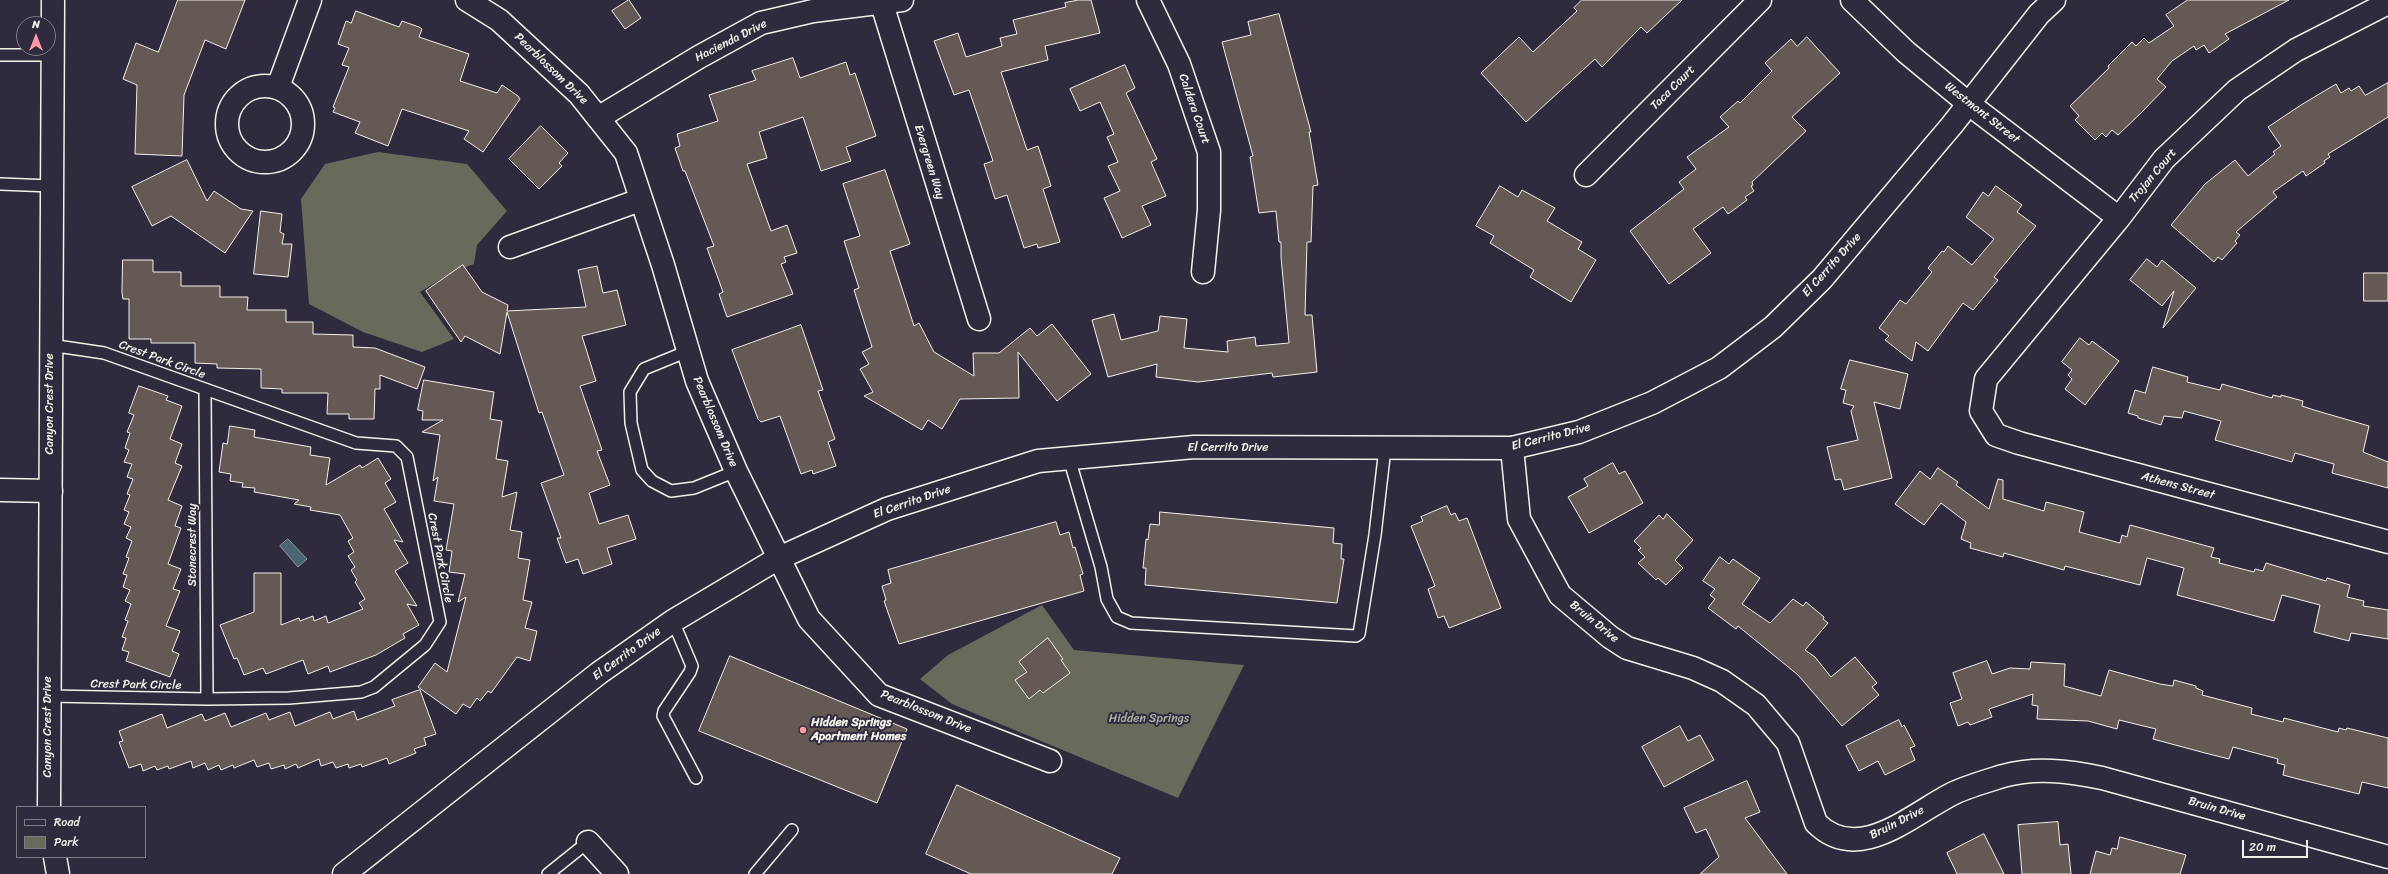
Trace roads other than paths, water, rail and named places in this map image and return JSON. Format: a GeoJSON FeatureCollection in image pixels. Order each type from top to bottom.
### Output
{"type":"FeatureCollection","features":[{"type":"Feature","properties":{"kind":"street","name":"Canyon Crest Drive"},"geometry":{"type":"LineString","coordinates":[[53,0],[53,16]]}},
{"type":"Feature","properties":{"kind":"street"},"geometry":{"type":"LineString","coordinates":[[278,87],[310,0]]}},
{"type":"Feature","properties":{"kind":"street","name":"Pearblossom Drive"},"geometry":{"type":"LineString","coordinates":[[467,0],[499,20],[579,94],[626,153],[640,200],[663,265],[697,381],[736,471],[777,559],[809,619],[879,695],[1050,761]]}},
{"type":"Feature","properties":{"kind":"street","name":"Caldera Court"},"geometry":{"type":"LineString","coordinates":[[1148,0],[1179,64],[1209,152],[1210,210],[1203,272]]}},
{"type":"Feature","properties":{"kind":"street","name":"Taca Court"},"geometry":{"type":"LineString","coordinates":[[1586,175],[1760,0]]}},
{"type":"Feature","properties":{"kind":"street","name":"Westmont Street"},"geometry":{"type":"LineString","coordinates":[[1852,0],[1906,52],[1969,104],[2119,218]]}},
{"type":"Feature","properties":{"kind":"street","name":"El Cerrito Drive"},"geometry":{"type":"LineString","coordinates":[[344,874],[600,673],[673,620],[777,559],[887,509],[1038,461],[1194,447],[1512,448],[1579,432],[1652,403],[1719,368],[1773,327],[1822,279],[1969,104],[2039,14],[2054,0]]}},
{"type":"Feature","properties":{"kind":"street","name":"Hacienda Drive"},"geometry":{"type":"LineString","coordinates":[[598,118],[699,57],[761,23],[813,11],[892,2]]}},
{"type":"Feature","properties":{"kind":"street","name":"Evergreen Way"},"geometry":{"type":"LineString","coordinates":[[892,2],[979,319]]}},
{"type":"Feature","properties":{"kind":"street","name":"Trojan Court"},"geometry":{"type":"LineString","coordinates":[[1982,411],[1986,379],[2119,218],[2164,159],[2237,90],[2296,50],[2388,2]]}},
{"type":"Feature","properties":{"kind":"street","name":"Canyon Crest Drive"},"geometry":{"type":"LineString","coordinates":[[49,806],[48,696],[51,491],[50,345],[52,56]]}},
{"type":"Feature","properties":{"kind":"street"},"geometry":{"type":"LineString","coordinates":[[510,247],[640,200]]}},
{"type":"Feature","properties":{"kind":"street","name":"Athens Street"},"geometry":{"type":"LineString","coordinates":[[1982,411],[1996,435],[2019,443],[2388,542]]}},
{"type":"Feature","properties":{"kind":"street","name":"Bruin Drive"},"geometry":{"type":"LineString","coordinates":[[1512,448],[1519,518],[1560,595],[1610,637],[1627,648],[1694,668],[1722,681],[1756,705],[1788,743],[1816,823],[1823,830],[1838,837],[1865,840],[1882,834],[1955,793],[2004,776],[2044,770],[2078,772],[2102,778],[2388,857]]}},
{"type":"Feature","properties":{"kind":"street"},"geometry":{"type":"LineString","coordinates":[[0,490],[51,491]]}},
{"type":"Feature","properties":{"kind":"street"},"geometry":{"type":"LineString","coordinates":[[588,842],[617,874]]}},
{"type":"Feature","properties":{"kind":"street"},"geometry":{"type":"LineString","coordinates":[[55,858],[58,874]]}},
{"type":"Feature","properties":{"kind":"lane"},"geometry":{"type":"LineString","coordinates":[[0,55],[16,55]]}},
{"type":"Feature","properties":{"kind":"lane"},"geometry":{"type":"LineString","coordinates":[[0,184],[51,186]]}},
{"type":"Feature","properties":{"kind":"lane","name":"Crest Park Circle"},"geometry":{"type":"LineString","coordinates":[[48,696],[207,699],[289,698],[361,692],[374,687],[425,646],[440,622],[407,457],[396,446],[356,443],[104,353],[50,345]]}},
{"type":"Feature","properties":{"kind":"lane"},"geometry":{"type":"LineString","coordinates":[[688,351],[644,369],[630,392],[631,424],[642,470],[652,482],[671,491],[694,488],[736,471]]}},
{"type":"Feature","properties":{"kind":"lane","name":"Stonecrest Way"},"geometry":{"type":"LineString","coordinates":[[205,390],[207,699]]}},
{"type":"Feature","properties":{"kind":"lane"},"geometry":{"type":"LineString","coordinates":[[1069,458],[1101,567],[1107,599],[1117,616],[1131,623],[1356,636],[1359,634],[1375,535],[1385,448]]}},
{"type":"Feature","properties":{"kind":"lane"},"geometry":{"type":"LineString","coordinates":[[673,620],[692,666],[690,672],[664,711],[663,716],[696,778]]}},
{"type":"Feature","properties":{"kind":"lane"},"geometry":{"type":"LineString","coordinates":[[755,874],[792,830]]}},
{"type":"Feature","properties":{"kind":"lane"},"geometry":{"type":"LineString","coordinates":[[548,874],[588,842]]}},
{"type":"Feature","properties":{"kind":"water"},"geometry":{"type":"Polygon","coordinates":[[[288,539],[307,559],[298,567],[280,546],[288,539]]]}},
{"type":"Feature","properties":{"kind":"place","name":"Hidden Springs Apartment Homes"},"geometry":{"type":"Point","coordinates":[803,730]}},
{"type":"Feature","properties":{"kind":"park label","name":"Hidden Springs"},"geometry":{"type":"Point","coordinates":[1149,719]}}]}
